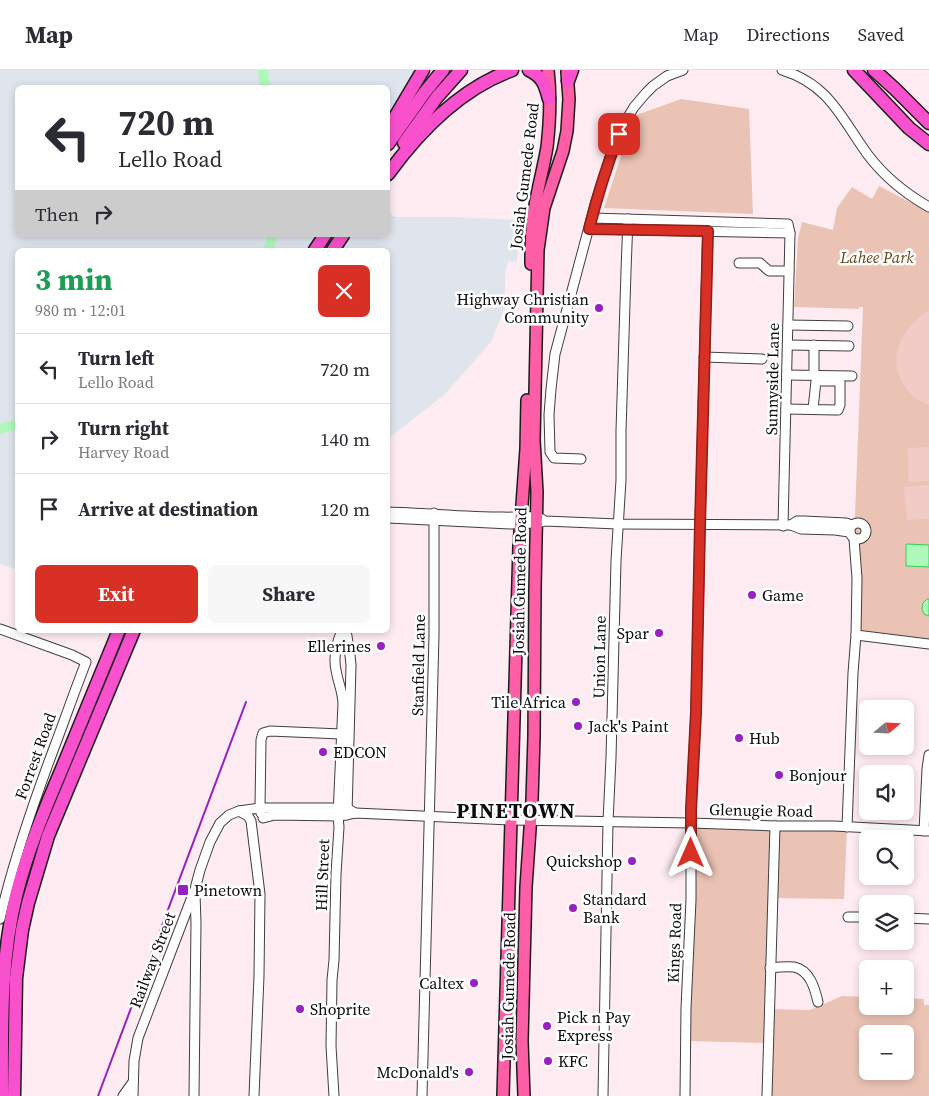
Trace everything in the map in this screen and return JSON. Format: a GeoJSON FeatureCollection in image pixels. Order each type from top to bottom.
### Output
{"type":"FeatureCollection","features":[{"type":"Feature","properties":{"kind":"highway"},"geometry":{"type":"LineString","coordinates":[[390,126],[423,70]]}},
{"type":"Feature","properties":{"kind":"highway"},"geometry":{"type":"LineString","coordinates":[[390,141],[443,70]]}},
{"type":"Feature","properties":{"kind":"highway"},"geometry":{"type":"LineString","coordinates":[[390,164],[423,116],[461,70]]}},
{"type":"Feature","properties":{"kind":"highway"},"geometry":{"type":"LineString","coordinates":[[390,171],[397,160],[419,136],[452,104],[476,87],[512,70]]}},
{"type":"Feature","properties":{"kind":"highway"},"geometry":{"type":"LineString","coordinates":[[530,70],[544,81],[550,99]]}},
{"type":"Feature","properties":{"kind":"highway"},"geometry":{"type":"LineString","coordinates":[[876,70],[929,123]]}},
{"type":"Feature","properties":{"kind":"highway"},"geometry":{"type":"LineString","coordinates":[[855,72],[909,128],[929,144]]}},
{"type":"Feature","properties":{"kind":"highway"},"geometry":{"type":"LineString","coordinates":[[333,248],[341,237]]}},
{"type":"Feature","properties":{"kind":"highway"},"geometry":{"type":"LineString","coordinates":[[2,1096],[4,978],[16,897],[37,828],[118,633]]}},
{"type":"Feature","properties":{"kind":"highway"},"geometry":{"type":"LineString","coordinates":[[14,1096],[16,978],[22,930],[28,903],[48,836],[133,633]]}},
{"type":"Feature","properties":{"kind":"highway"},"geometry":{"type":"LineString","coordinates":[[0,957],[9,915],[16,897]]}},
{"type":"Feature","properties":{"kind":"main road","name":"Josiah Gumede Road"},"geometry":{"type":"LineString","coordinates":[[503,1096],[520,520],[526,449],[531,319],[531,234],[546,148],[550,99],[548,70]]}},
{"type":"Feature","properties":{"kind":"main road","name":"Josiah Gumede Road"},"geometry":{"type":"LineString","coordinates":[[524,1096],[522,1040],[526,905],[531,820],[539,520],[534,440],[538,250],[544,208],[563,151],[567,131],[569,74]]}},
{"type":"Feature","properties":{"kind":"street"},"geometry":{"type":"LineString","coordinates":[[581,459],[558,459],[552,456],[550,452],[550,389],[555,354],[592,218],[619,134],[634,107],[654,86],[667,76],[683,70]]}},
{"type":"Feature","properties":{"kind":"street"},"geometry":{"type":"LineString","coordinates":[[782,70],[808,81],[826,96],[843,117],[868,156],[902,189],[929,207]]}},
{"type":"Feature","properties":{"kind":"street"},"geometry":{"type":"LineString","coordinates":[[592,218],[708,226]]}},
{"type":"Feature","properties":{"kind":"street","name":"Union Lane"},"geometry":{"type":"LineString","coordinates":[[602,1096],[608,822],[621,480],[628,219]]}},
{"type":"Feature","properties":{"kind":"street"},"geometry":{"type":"LineString","coordinates":[[589,229],[627,230],[708,226]]}},
{"type":"Feature","properties":{"kind":"street","name":"Sunnyside Lane"},"geometry":{"type":"LineString","coordinates":[[708,226],[789,228],[786,412],[787,525]]}},
{"type":"Feature","properties":{"kind":"street","name":"Kings Road"},"geometry":{"type":"LineString","coordinates":[[684,1096],[690,934],[691,823],[696,712],[708,226]]}},
{"type":"Feature","properties":{"kind":"street"},"geometry":{"type":"LineString","coordinates":[[739,263],[760,263],[766,269],[772,271],[789,271]]}},
{"type":"Feature","properties":{"kind":"street"},"geometry":{"type":"LineString","coordinates":[[788,325],[848,326]]}},
{"type":"Feature","properties":{"kind":"street"},"geometry":{"type":"LineString","coordinates":[[788,345],[849,346]]}},
{"type":"Feature","properties":{"kind":"street"},"geometry":{"type":"LineString","coordinates":[[814,345],[814,375]]}},
{"type":"Feature","properties":{"kind":"street"},"geometry":{"type":"LineString","coordinates":[[704,357],[762,359]]}},
{"type":"Feature","properties":{"kind":"street"},"geometry":{"type":"LineString","coordinates":[[787,375],[852,376]]}},
{"type":"Feature","properties":{"kind":"street"},"geometry":{"type":"LineString","coordinates":[[786,412],[813,409]]}},
{"type":"Feature","properties":{"kind":"street"},"geometry":{"type":"LineString","coordinates":[[786,412],[839,416]]}},
{"type":"Feature","properties":{"kind":"street"},"geometry":{"type":"LineString","coordinates":[[390,512],[434,517]]}},
{"type":"Feature","properties":{"kind":"street"},"geometry":{"type":"LineString","coordinates":[[390,518],[434,517],[618,524],[787,525],[801,529],[835,530],[854,533],[861,567],[857,578],[847,827]]}},
{"type":"Feature","properties":{"kind":"street","name":"Stanfield Lane"},"geometry":{"type":"LineString","coordinates":[[422,1096],[434,635],[434,517]]}},
{"type":"Feature","properties":{"kind":"street"},"geometry":{"type":"LineString","coordinates":[[0,629],[72,656],[77,663],[80,678]]}},
{"type":"Feature","properties":{"kind":"street","name":"Hill Street"},"geometry":{"type":"LineString","coordinates":[[343,633],[335,656],[335,669],[343,692],[341,734],[345,813]]}},
{"type":"Feature","properties":{"kind":"street","name":"Hill Street"},"geometry":{"type":"LineString","coordinates":[[334,1096],[331,1037],[335,892],[339,827],[345,813],[350,655],[345,633]]}},
{"type":"Feature","properties":{"kind":"street"},"geometry":{"type":"LineString","coordinates":[[856,635],[929,644]]}},
{"type":"Feature","properties":{"kind":"street"},"geometry":{"type":"LineString","coordinates":[[335,656],[343,653],[350,655]]}},
{"type":"Feature","properties":{"kind":"street","name":"Forrest Road"},"geometry":{"type":"LineString","coordinates":[[0,919],[21,842],[86,662],[72,656]]}},
{"type":"Feature","properties":{"kind":"street"},"geometry":{"type":"LineString","coordinates":[[263,818],[260,808],[261,740],[263,733],[270,731],[341,734]]}},
{"type":"Feature","properties":{"kind":"street"},"geometry":{"type":"LineString","coordinates":[[927,831],[927,769],[929,755]]}},
{"type":"Feature","properties":{"kind":"street","name":"Railway Street"},"geometry":{"type":"LineString","coordinates":[[133,1096],[135,1055],[138,1038],[195,889],[210,842],[223,819],[239,811],[260,808],[345,813]]}},
{"type":"Feature","properties":{"kind":"street"},"geometry":{"type":"LineString","coordinates":[[239,811],[245,814],[251,822],[260,894],[254,1096]]}},
{"type":"Feature","properties":{"kind":"street"},"geometry":{"type":"LineString","coordinates":[[253,834],[263,818],[275,815],[345,813]]}},
{"type":"Feature","properties":{"kind":"street","name":"Glenugie Road"},"geometry":{"type":"LineString","coordinates":[[345,813],[511,820],[847,827],[927,831]]}},
{"type":"Feature","properties":{"kind":"street"},"geometry":{"type":"LineString","coordinates":[[767,1096],[775,826]]}},
{"type":"Feature","properties":{"kind":"street"},"geometry":{"type":"LineString","coordinates":[[194,1096],[195,889]]}},
{"type":"Feature","properties":{"kind":"street"},"geometry":{"type":"LineString","coordinates":[[848,917],[859,917]]}},
{"type":"Feature","properties":{"kind":"street"},"geometry":{"type":"LineString","coordinates":[[914,918],[929,919]]}},
{"type":"Feature","properties":{"kind":"street"},"geometry":{"type":"LineString","coordinates":[[770,968],[789,967],[800,969],[813,985],[818,1002]]}},
{"type":"Feature","properties":{"kind":"street"},"geometry":{"type":"LineString","coordinates":[[123,1096],[133,1082]]}},
{"type":"Feature","properties":{"kind":"shaded area"},"geometry":{"type":"Polygon","coordinates":[[[0,70],[416,70],[390,115],[390,85],[15,85],[15,237],[390,237],[390,212],[394,217],[519,220],[517,262],[508,261],[505,275],[505,307],[491,342],[445,394],[390,437],[390,248],[15,248],[15,569],[0,564],[0,70]]]}},
{"type":"Feature","properties":{"kind":"shaded area"},"geometry":{"type":"Polygon","coordinates":[[[929,310],[929,405],[914,397],[903,384],[896,361],[902,338],[918,318],[929,310]]]}},
{"type":"Feature","properties":{"kind":"shaded area"},"geometry":{"type":"Polygon","coordinates":[[[929,447],[929,481],[909,482],[907,448],[929,447]]]}},
{"type":"Feature","properties":{"kind":"shaded area"},"geometry":{"type":"Polygon","coordinates":[[[929,485],[929,519],[907,520],[904,487],[929,485]]]}},
{"type":"Feature","properties":{"kind":"shaded area"},"geometry":{"type":"Polygon","coordinates":[[[906,544],[929,545],[929,567],[906,566],[906,544]]]}},
{"type":"Feature","properties":{"kind":"shaded area"},"geometry":{"type":"Polygon","coordinates":[[[929,599],[929,616],[924,614],[922,609],[923,603],[929,599]]]}},
{"type":"Feature","properties":{"kind":"green space"},"geometry":{"type":"Polygon","coordinates":[[[681,99],[749,109],[753,214],[604,208],[634,116],[681,99]]]}},
{"type":"Feature","properties":{"kind":"green space","name":"Lahee Park"},"geometry":{"type":"Polygon","coordinates":[[[879,186],[929,212],[929,644],[856,635],[852,538],[850,535],[855,515],[863,307],[859,307],[859,309],[794,307],[798,238],[802,222],[833,230],[837,208],[852,187],[872,199],[879,186]]]}},
{"type":"Feature","properties":{"kind":"green space"},"geometry":{"type":"Polygon","coordinates":[[[691,823],[847,827],[844,899],[772,898],[770,1009],[810,1010],[842,996],[859,997],[859,1015],[914,1015],[914,998],[924,999],[924,1005],[929,1005],[929,1096],[767,1096],[769,1043],[686,1041],[691,823]]]}},
{"type":"Feature","properties":{"kind":"waterway"},"geometry":{"type":"LineString","coordinates":[[263,70],[265,85]]}},
{"type":"Feature","properties":{"kind":"waterway"},"geometry":{"type":"LineString","coordinates":[[269,248],[272,237]]}},
{"type":"Feature","properties":{"kind":"waterway"},"geometry":{"type":"LineString","coordinates":[[0,429],[15,425]]}},
{"type":"Feature","properties":{"kind":"railway"},"geometry":{"type":"LineString","coordinates":[[98,1096],[246,702]]}},
{"type":"Feature","properties":{"kind":"place","name":"Highway Christian Community"},"geometry":{"type":"Point","coordinates":[599,308]}},
{"type":"Feature","properties":{"kind":"place","name":"Game"},"geometry":{"type":"Point","coordinates":[752,595]}},
{"type":"Feature","properties":{"kind":"place","name":"Spar"},"geometry":{"type":"Point","coordinates":[659,633]}},
{"type":"Feature","properties":{"kind":"place","name":"Ellerines"},"geometry":{"type":"Point","coordinates":[381,646]}},
{"type":"Feature","properties":{"kind":"place","name":"Tile Africa"},"geometry":{"type":"Point","coordinates":[576,702]}},
{"type":"Feature","properties":{"kind":"place","name":"Jack's Paint"},"geometry":{"type":"Point","coordinates":[578,726]}},
{"type":"Feature","properties":{"kind":"place","name":"Hub"},"geometry":{"type":"Point","coordinates":[739,738]}},
{"type":"Feature","properties":{"kind":"place","name":"EDCON"},"geometry":{"type":"Point","coordinates":[323,752]}},
{"type":"Feature","properties":{"kind":"place","name":"Bonjour"},"geometry":{"type":"Point","coordinates":[779,775]}},
{"type":"Feature","properties":{"kind":"place","name":"Quickshop"},"geometry":{"type":"Point","coordinates":[632,861]}},
{"type":"Feature","properties":{"kind":"place","name":"Pinetown"},"geometry":{"type":"Point","coordinates":[183,890]}},
{"type":"Feature","properties":{"kind":"place","name":"Standard Bank"},"geometry":{"type":"Point","coordinates":[573,908]}},
{"type":"Feature","properties":{"kind":"place","name":"Caltex"},"geometry":{"type":"Point","coordinates":[474,983]}},
{"type":"Feature","properties":{"kind":"place","name":"Shoprite"},"geometry":{"type":"Point","coordinates":[300,1009]}},
{"type":"Feature","properties":{"kind":"place","name":"Pick n Pay Express"},"geometry":{"type":"Point","coordinates":[547,1026]}},
{"type":"Feature","properties":{"kind":"place","name":"KFC"},"geometry":{"type":"Point","coordinates":[548,1061]}},
{"type":"Feature","properties":{"kind":"place","name":"McDonald's"},"geometry":{"type":"Point","coordinates":[469,1072]}},
{"type":"Feature","properties":{"kind":"district","name":"PINETOWN"},"geometry":{"type":"Point","coordinates":[516,810]}},
{"type":"Feature","properties":{"kind":"route"},"geometry":{"type":"LineString","coordinates":[[619,134],[596,201],[589,229],[708,231],[696,667],[697,690],[691,810],[691,853]]}}]}
